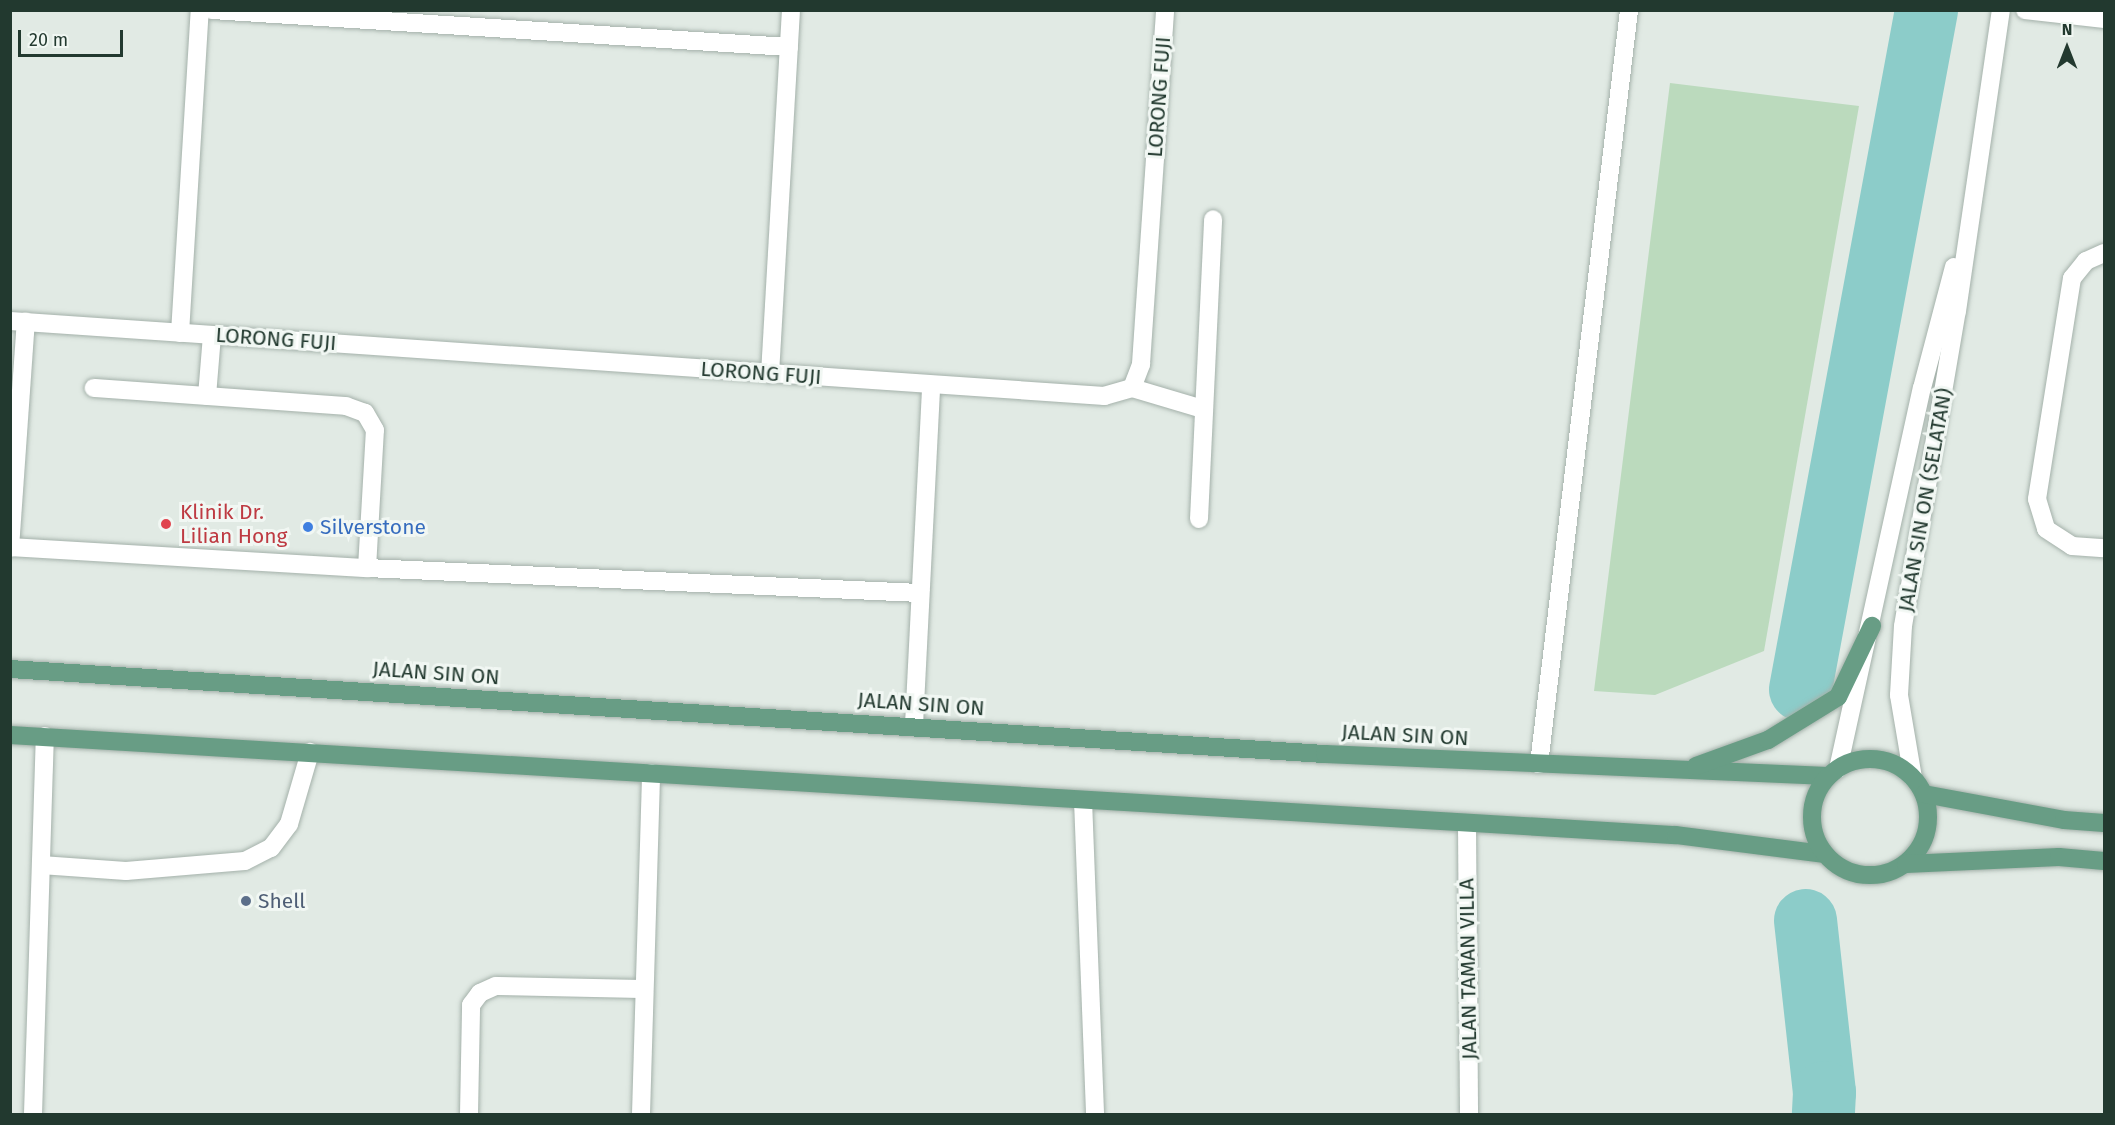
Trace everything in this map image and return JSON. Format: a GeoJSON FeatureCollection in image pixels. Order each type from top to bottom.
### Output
{"type":"FeatureCollection","features":[{"type":"Feature","properties":{"kind":"main road"},"geometry":{"type":"LineString","coordinates":[[1686,770],[1768,740],[1838,697],[1872,626]]}},
{"type":"Feature","properties":{"kind":"main road","name":"JALAN SIN ON"},"geometry":{"type":"LineString","coordinates":[[10,669],[914,725],[1325,754],[1686,770],[1833,772]]}},
{"type":"Feature","properties":{"kind":"main road"},"geometry":{"type":"LineString","coordinates":[[10,735],[1676,835],[1824,854]]}},
{"type":"Feature","properties":{"kind":"main road"},"geometry":{"type":"LineString","coordinates":[[1869,759],[1900,768],[1913,778],[1924,794],[1927,832],[1919,849],[1906,864],[1890,872],[1863,875],[1838,866],[1824,854],[1811,822],[1818,790],[1833,772],[1869,759]]}},
{"type":"Feature","properties":{"kind":"main road"},"geometry":{"type":"LineString","coordinates":[[1924,794],[2064,820],[2104,823]]}},
{"type":"Feature","properties":{"kind":"main road"},"geometry":{"type":"LineString","coordinates":[[1906,864],[2060,857],[2104,861]]}},
{"type":"Feature","properties":{"kind":"street"},"geometry":{"type":"LineString","coordinates":[[180,333],[200,10]]}},
{"type":"Feature","properties":{"kind":"street"},"geometry":{"type":"LineString","coordinates":[[212,10],[789,47]]}},
{"type":"Feature","properties":{"kind":"street"},"geometry":{"type":"LineString","coordinates":[[770,374],[791,10]]}},
{"type":"Feature","properties":{"kind":"street","name":"LORONG FUJI"},"geometry":{"type":"LineString","coordinates":[[18,322],[1104,396],[1132,388],[1141,364],[1165,10]]}},
{"type":"Feature","properties":{"kind":"street"},"geometry":{"type":"LineString","coordinates":[[1539,764],[1629,10]]}},
{"type":"Feature","properties":{"kind":"street","name":"JALAN SIN ON (SELATAN)"},"geometry":{"type":"LineString","coordinates":[[1913,778],[1899,695],[1903,626],[1957,311],[1968,223],[2001,10]]}},
{"type":"Feature","properties":{"kind":"street"},"geometry":{"type":"LineString","coordinates":[[2025,10],[2104,19]]}},
{"type":"Feature","properties":{"kind":"street"},"geometry":{"type":"LineString","coordinates":[[1199,519],[1213,219]]}},
{"type":"Feature","properties":{"kind":"street","name":"JALAN SIN ON (SELATAN)"},"geometry":{"type":"LineString","coordinates":[[1833,772],[1872,626],[1922,388],[1968,223]]}},
{"type":"Feature","properties":{"kind":"street"},"geometry":{"type":"LineString","coordinates":[[2104,252],[2086,261],[2072,278],[2037,499],[2046,529],[2072,546],[2104,548]]}},
{"type":"Feature","properties":{"kind":"street"},"geometry":{"type":"LineString","coordinates":[[18,322],[11,548],[367,568],[920,593]]}},
{"type":"Feature","properties":{"kind":"street"},"geometry":{"type":"LineString","coordinates":[[207,396],[212,335]]}},
{"type":"Feature","properties":{"kind":"street"},"geometry":{"type":"LineString","coordinates":[[914,725],[930,385]]}},
{"type":"Feature","properties":{"kind":"street"},"geometry":{"type":"LineString","coordinates":[[94,388],[346,406],[365,413],[375,430],[367,568]]}},
{"type":"Feature","properties":{"kind":"street"},"geometry":{"type":"LineString","coordinates":[[1132,388],[1203,410]]}},
{"type":"Feature","properties":{"kind":"street"},"geometry":{"type":"LineString","coordinates":[[33,1114],[45,736]]}},
{"type":"Feature","properties":{"kind":"street"},"geometry":{"type":"LineString","coordinates":[[41,865],[126,871],[245,861],[271,848],[289,824],[310,752]]}},
{"type":"Feature","properties":{"kind":"street"},"geometry":{"type":"LineString","coordinates":[[641,1114],[651,773]]}},
{"type":"Feature","properties":{"kind":"street"},"geometry":{"type":"LineString","coordinates":[[1083,800],[1095,1114]]}},
{"type":"Feature","properties":{"kind":"street","name":"JALAN TAMAN VILLA"},"geometry":{"type":"LineString","coordinates":[[1467,822],[1469,1114]]}},
{"type":"Feature","properties":{"kind":"street"},"geometry":{"type":"LineString","coordinates":[[469,1114],[471,1005],[480,993],[495,986],[644,988]]}},
{"type":"Feature","properties":{"kind":"green space"},"geometry":{"type":"Polygon","coordinates":[[[1670,83],[1859,106],[1764,651],[1655,695],[1594,691],[1670,83]]]}},
{"type":"Feature","properties":{"kind":"waterway"},"geometry":{"type":"LineString","coordinates":[[1800,689],[1926,10]]}},
{"type":"Feature","properties":{"kind":"waterway"},"geometry":{"type":"LineString","coordinates":[[1805,920],[1824,1092],[1823,1114]]}},
{"type":"Feature","properties":{"kind":"place","name":"Klinik Dr. Lilian Hong"},"geometry":{"type":"Point","coordinates":[166,524]}},
{"type":"Feature","properties":{"kind":"place","name":"Silverstone"},"geometry":{"type":"Point","coordinates":[308,527]}},
{"type":"Feature","properties":{"kind":"place","name":"Shell"},"geometry":{"type":"Point","coordinates":[246,901]}}]}
